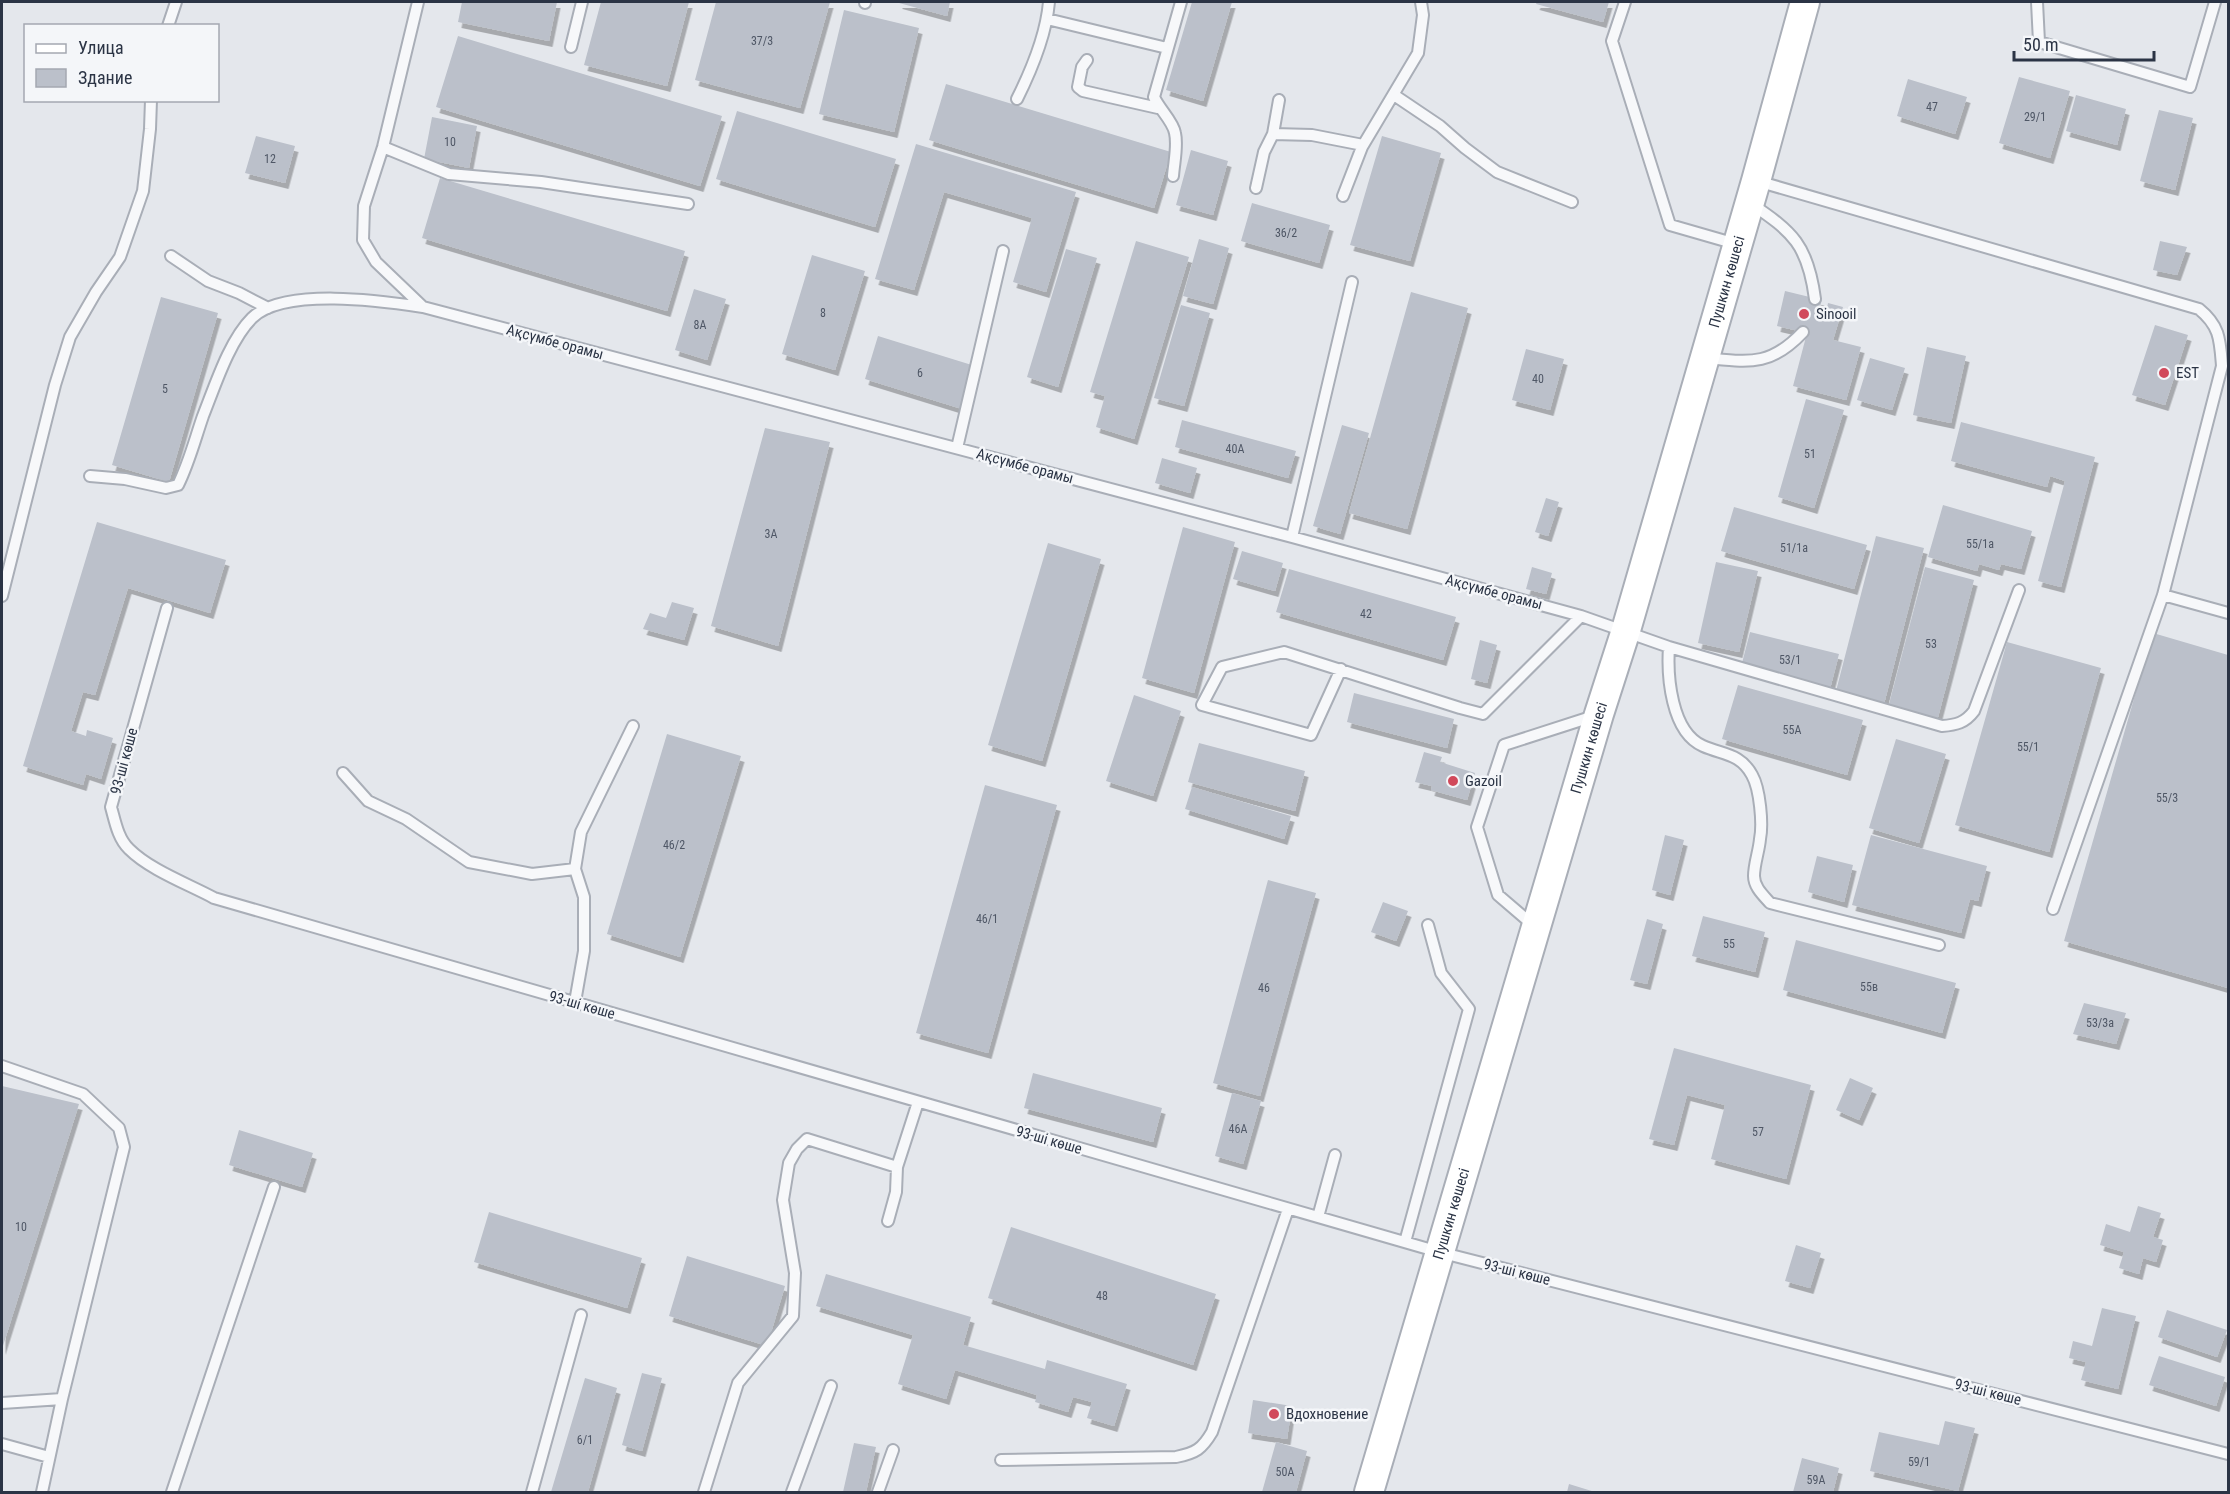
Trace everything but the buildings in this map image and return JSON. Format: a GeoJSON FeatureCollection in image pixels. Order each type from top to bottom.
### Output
{"type":"FeatureCollection","features":[{"type":"Feature","properties":{"kind":"main road","name":"Пушкин көшесі"},"geometry":{"type":"LineString","coordinates":[[1369,1492],[1599,714],[1626,630],[1753,192],[1805,2]]}},
{"type":"Feature","properties":{"kind":"lane"},"geometry":{"type":"LineString","coordinates":[[169,24],[176,2]]}},
{"type":"Feature","properties":{"kind":"lane"},"geometry":{"type":"LineString","coordinates":[[418,2],[383,147],[364,206],[363,240],[376,262],[423,307]]}},
{"type":"Feature","properties":{"kind":"lane"},"geometry":{"type":"LineString","coordinates":[[571,47],[582,2]]}},
{"type":"Feature","properties":{"kind":"lane"},"geometry":{"type":"LineString","coordinates":[[1017,99],[1030,73],[1047,19],[1049,2]]}},
{"type":"Feature","properties":{"kind":"lane"},"geometry":{"type":"LineString","coordinates":[[1173,176],[1176,151],[1175,132],[1158,108],[1154,97],[1181,2]]}},
{"type":"Feature","properties":{"kind":"lane"},"geometry":{"type":"LineString","coordinates":[[1343,195],[1363,145],[1418,53],[1423,15],[1421,2]]}},
{"type":"Feature","properties":{"kind":"lane"},"geometry":{"type":"LineString","coordinates":[[1625,2],[1612,41],[1670,225],[1738,244]]}},
{"type":"Feature","properties":{"kind":"lane"},"geometry":{"type":"LineString","coordinates":[[2037,2],[2039,42],[2190,87],[2215,2]]}},
{"type":"Feature","properties":{"kind":"lane"},"geometry":{"type":"LineString","coordinates":[[1047,19],[1167,48]]}},
{"type":"Feature","properties":{"kind":"lane"},"geometry":{"type":"LineString","coordinates":[[1087,60],[1082,67],[1078,87],[1083,91],[1158,108]]}},
{"type":"Feature","properties":{"kind":"lane"},"geometry":{"type":"LineString","coordinates":[[1394,95],[1440,126],[1497,172],[1572,202]]}},
{"type":"Feature","properties":{"kind":"lane"},"geometry":{"type":"LineString","coordinates":[[1256,188],[1264,152],[1273,134],[1279,100]]}},
{"type":"Feature","properties":{"kind":"lane"},"geometry":{"type":"LineString","coordinates":[[2,596],[55,385],[70,337],[96,292],[120,257],[143,191],[151,102]]}},
{"type":"Feature","properties":{"kind":"lane"},"geometry":{"type":"LineString","coordinates":[[1273,134],[1312,135],[1363,145]]}},
{"type":"Feature","properties":{"kind":"lane"},"geometry":{"type":"LineString","coordinates":[[383,147],[449,174],[541,182],[688,204]]}},
{"type":"Feature","properties":{"kind":"lane"},"geometry":{"type":"LineString","coordinates":[[1753,192],[1784,226],[1805,254],[1815,299]]}},
{"type":"Feature","properties":{"kind":"lane"},"geometry":{"type":"LineString","coordinates":[[1753,192],[2199,309],[2210,318],[2215,326],[2220,342],[2222,366],[2163,595],[2053,909]]}},
{"type":"Feature","properties":{"kind":"lane"},"geometry":{"type":"LineString","coordinates":[[957,448],[1003,251]]}},
{"type":"Feature","properties":{"kind":"lane"},"geometry":{"type":"LineString","coordinates":[[171,256],[208,281],[268,308]]}},
{"type":"Feature","properties":{"kind":"lane"},"geometry":{"type":"LineString","coordinates":[[1292,537],[1352,282]]}},
{"type":"Feature","properties":{"kind":"lane","name":"Ақсүмбе орамы"},"geometry":{"type":"LineString","coordinates":[[268,308],[309,298],[369,299],[423,307],[1292,537],[1581,616],[1669,647],[1942,726],[1965,722],[1974,711],[2019,590]]}},
{"type":"Feature","properties":{"kind":"lane"},"geometry":{"type":"LineString","coordinates":[[90,476],[125,479],[166,488],[178,485],[229,351],[253,317],[268,308]]}},
{"type":"Feature","properties":{"kind":"lane"},"geometry":{"type":"LineString","coordinates":[[1704,358],[1746,362],[1771,357],[1788,348],[1803,332]]}},
{"type":"Feature","properties":{"kind":"lane"},"geometry":{"type":"LineString","coordinates":[[2163,595],[2229,613]]}},
{"type":"Feature","properties":{"kind":"lane","name":"93-ші көше"},"geometry":{"type":"LineString","coordinates":[[167,608],[111,807],[117,828],[128,848],[152,866],[214,898],[1439,1252],[2229,1454]]}},
{"type":"Feature","properties":{"kind":"lane"},"geometry":{"type":"LineString","coordinates":[[1341,669],[1311,735],[1202,705],[1222,667],[1284,652],[1341,669],[1460,708],[1483,714],[1581,616]]}},
{"type":"Feature","properties":{"kind":"lane"},"geometry":{"type":"LineString","coordinates":[[1669,647],[1667,670],[1671,692],[1687,735],[1702,745],[1735,756],[1754,777],[1758,795],[1761,836],[1754,877],[1758,890],[1770,903],[1939,945]]}},
{"type":"Feature","properties":{"kind":"lane"},"geometry":{"type":"LineString","coordinates":[[1536,927],[1498,895],[1477,827],[1503,745],[1599,714]]}},
{"type":"Feature","properties":{"kind":"lane"},"geometry":{"type":"LineString","coordinates":[[575,1002],[584,951],[584,897],[575,869],[581,832],[633,726]]}},
{"type":"Feature","properties":{"kind":"lane"},"geometry":{"type":"LineString","coordinates":[[343,773],[368,801],[406,819],[469,862],[532,874],[575,869]]}},
{"type":"Feature","properties":{"kind":"lane"},"geometry":{"type":"LineString","coordinates":[[1405,1242],[1469,1010],[1441,973],[1428,925]]}},
{"type":"Feature","properties":{"kind":"lane"},"geometry":{"type":"LineString","coordinates":[[2,1066],[83,1094],[119,1128],[124,1147],[62,1399],[42,1492]]}},
{"type":"Feature","properties":{"kind":"lane"},"geometry":{"type":"LineString","coordinates":[[888,1221],[896,1192],[897,1167],[918,1102]]}},
{"type":"Feature","properties":{"kind":"lane"},"geometry":{"type":"LineString","coordinates":[[704,1492],[738,1383],[793,1316],[795,1274],[783,1200],[789,1163],[797,1149],[807,1139],[897,1167]]}},
{"type":"Feature","properties":{"kind":"lane"},"geometry":{"type":"LineString","coordinates":[[1318,1218],[1335,1155]]}},
{"type":"Feature","properties":{"kind":"lane"},"geometry":{"type":"LineString","coordinates":[[172,1492],[274,1187]]}},
{"type":"Feature","properties":{"kind":"lane"},"geometry":{"type":"LineString","coordinates":[[1001,1460],[1176,1457],[1192,1454],[1204,1446],[1212,1432],[1288,1209]]}},
{"type":"Feature","properties":{"kind":"lane"},"geometry":{"type":"LineString","coordinates":[[532,1492],[581,1315]]}},
{"type":"Feature","properties":{"kind":"lane"},"geometry":{"type":"LineString","coordinates":[[792,1492],[831,1386]]}},
{"type":"Feature","properties":{"kind":"lane"},"geometry":{"type":"LineString","coordinates":[[2,1403],[62,1399]]}},
{"type":"Feature","properties":{"kind":"lane"},"geometry":{"type":"LineString","coordinates":[[2,1444],[49,1457]]}},
{"type":"Feature","properties":{"kind":"lane"},"geometry":{"type":"LineString","coordinates":[[878,1492],[893,1450]]}},
{"type":"Feature","properties":{"kind":"place","name":"Sinooil"},"geometry":{"type":"Point","coordinates":[1804,314]}},
{"type":"Feature","properties":{"kind":"place","name":"EST"},"geometry":{"type":"Point","coordinates":[2164,373]}},
{"type":"Feature","properties":{"kind":"place","name":"Gazoil"},"geometry":{"type":"Point","coordinates":[1453,781]}},
{"type":"Feature","properties":{"kind":"place","name":"Вдохновение"},"geometry":{"type":"Point","coordinates":[1274,1414]}}]}
